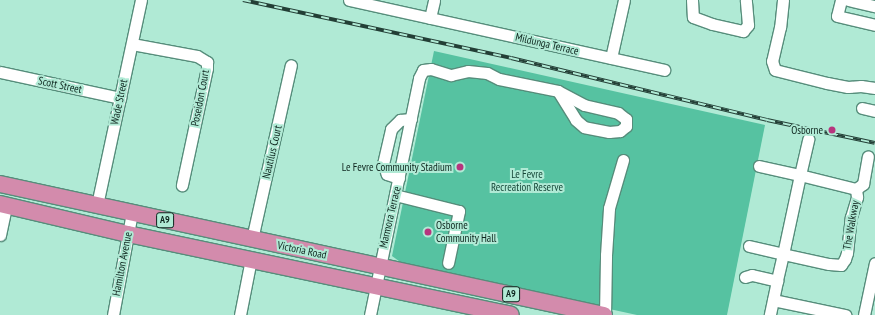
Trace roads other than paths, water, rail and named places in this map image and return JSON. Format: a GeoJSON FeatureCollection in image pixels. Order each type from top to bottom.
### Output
{"type":"FeatureCollection","features":[{"type":"Feature","properties":{"kind":"highway","name":"Victoria Road"},"geometry":{"type":"LineString","coordinates":[[0,184],[605,315]]}},
{"type":"Feature","properties":{"kind":"highway","name":"Victoria Road"},"geometry":{"type":"LineString","coordinates":[[3,205],[128,234],[325,274],[503,314]]}},
{"type":"Feature","properties":{"kind":"highway"},"geometry":{"type":"LineString","coordinates":[[325,274],[330,256]]}},
{"type":"Feature","properties":{"kind":"street","name":"Wade Street"},"geometry":{"type":"LineString","coordinates":[[97,205],[141,0]]}},
{"type":"Feature","properties":{"kind":"street","name":"Mildunga Terrace"},"geometry":{"type":"LineString","coordinates":[[349,0],[664,70]]}},
{"type":"Feature","properties":{"kind":"street"},"geometry":{"type":"LineString","coordinates":[[430,18],[434,0]]}},
{"type":"Feature","properties":{"kind":"street"},"geometry":{"type":"LineString","coordinates":[[611,58],[624,0]]}},
{"type":"Feature","properties":{"kind":"street"},"geometry":{"type":"LineString","coordinates":[[692,0],[693,17],[712,24],[743,31],[748,25],[746,0]]}},
{"type":"Feature","properties":{"kind":"street"},"geometry":{"type":"LineString","coordinates":[[783,0],[780,27],[773,52],[772,66],[778,72],[841,86],[875,88]]}},
{"type":"Feature","properties":{"kind":"street"},"geometry":{"type":"LineString","coordinates":[[841,0],[837,16],[875,25]]}},
{"type":"Feature","properties":{"kind":"street"},"geometry":{"type":"LineString","coordinates":[[848,0],[875,6]]}},
{"type":"Feature","properties":{"kind":"street","name":"Poseidon Court"},"geometry":{"type":"LineString","coordinates":[[132,44],[197,56],[207,62],[182,185]]}},
{"type":"Feature","properties":{"kind":"street","name":"Nautilus Court"},"geometry":{"type":"LineString","coordinates":[[252,239],[292,66]]}},
{"type":"Feature","properties":{"kind":"street","name":"Marmora Terrace"},"geometry":{"type":"LineString","coordinates":[[370,315],[419,78],[423,70],[431,69],[451,75],[468,71],[487,73],[499,79],[558,91]]}},
{"type":"Feature","properties":{"kind":"street","name":"Scott Street"},"geometry":{"type":"LineString","coordinates":[[0,72],[120,98]]}},
{"type":"Feature","properties":{"kind":"street"},"geometry":{"type":"LineString","coordinates":[[558,91],[584,105],[618,113],[626,119],[626,126],[620,131],[609,132],[584,127],[576,120],[558,91]]}},
{"type":"Feature","properties":{"kind":"street"},"geometry":{"type":"LineString","coordinates":[[862,108],[875,111]]}},
{"type":"Feature","properties":{"kind":"street"},"geometry":{"type":"LineString","coordinates":[[399,178],[387,174],[383,164],[390,129],[400,120],[411,119]]}},
{"type":"Feature","properties":{"kind":"street"},"geometry":{"type":"LineString","coordinates":[[770,315],[808,139]]}},
{"type":"Feature","properties":{"kind":"street"},"geometry":{"type":"LineString","coordinates":[[856,189],[863,184],[868,156]]}},
{"type":"Feature","properties":{"kind":"street"},"geometry":{"type":"LineString","coordinates":[[605,315],[606,255],[609,208],[623,160]]}},
{"type":"Feature","properties":{"kind":"street","name":"The Walkway"},"geometry":{"type":"LineString","coordinates":[[759,166],[856,189],[857,197],[851,217],[847,253],[843,263],[837,265],[783,254]]}},
{"type":"Feature","properties":{"kind":"street"},"geometry":{"type":"LineString","coordinates":[[395,196],[459,211],[448,263]]}},
{"type":"Feature","properties":{"kind":"street"},"geometry":{"type":"LineString","coordinates":[[0,235],[3,205]]}},
{"type":"Feature","properties":{"kind":"street","name":"Hamilton Avenue"},"geometry":{"type":"LineString","coordinates":[[112,315],[132,212]]}},
{"type":"Feature","properties":{"kind":"street"},"geometry":{"type":"LineString","coordinates":[[749,246],[783,254]]}},
{"type":"Feature","properties":{"kind":"street"},"geometry":{"type":"LineString","coordinates":[[240,315],[251,259]]}},
{"type":"Feature","properties":{"kind":"street"},"geometry":{"type":"LineString","coordinates":[[864,315],[875,263]]}},
{"type":"Feature","properties":{"kind":"street"},"geometry":{"type":"LineString","coordinates":[[745,277],[752,275],[777,281]]}},
{"type":"Feature","properties":{"kind":"street"},"geometry":{"type":"LineString","coordinates":[[773,300],[845,315]]}},
{"type":"Feature","properties":{"kind":"railway"},"geometry":{"type":"LineString","coordinates":[[243,0],[511,58],[767,120],[875,143]]}},
{"type":"Feature","properties":{"kind":"place","name":"Osborne"},"geometry":{"type":"Point","coordinates":[832,130]}},
{"type":"Feature","properties":{"kind":"place","name":"Le Fevre Community Stadium"},"geometry":{"type":"Point","coordinates":[460,167]}},
{"type":"Feature","properties":{"kind":"place","name":"Osborne Community Hall"},"geometry":{"type":"Point","coordinates":[428,232]}},
{"type":"Feature","properties":{"kind":"park label","name":"Le Fevre Recreation Reserve"},"geometry":{"type":"Point","coordinates":[527,181]}}]}
